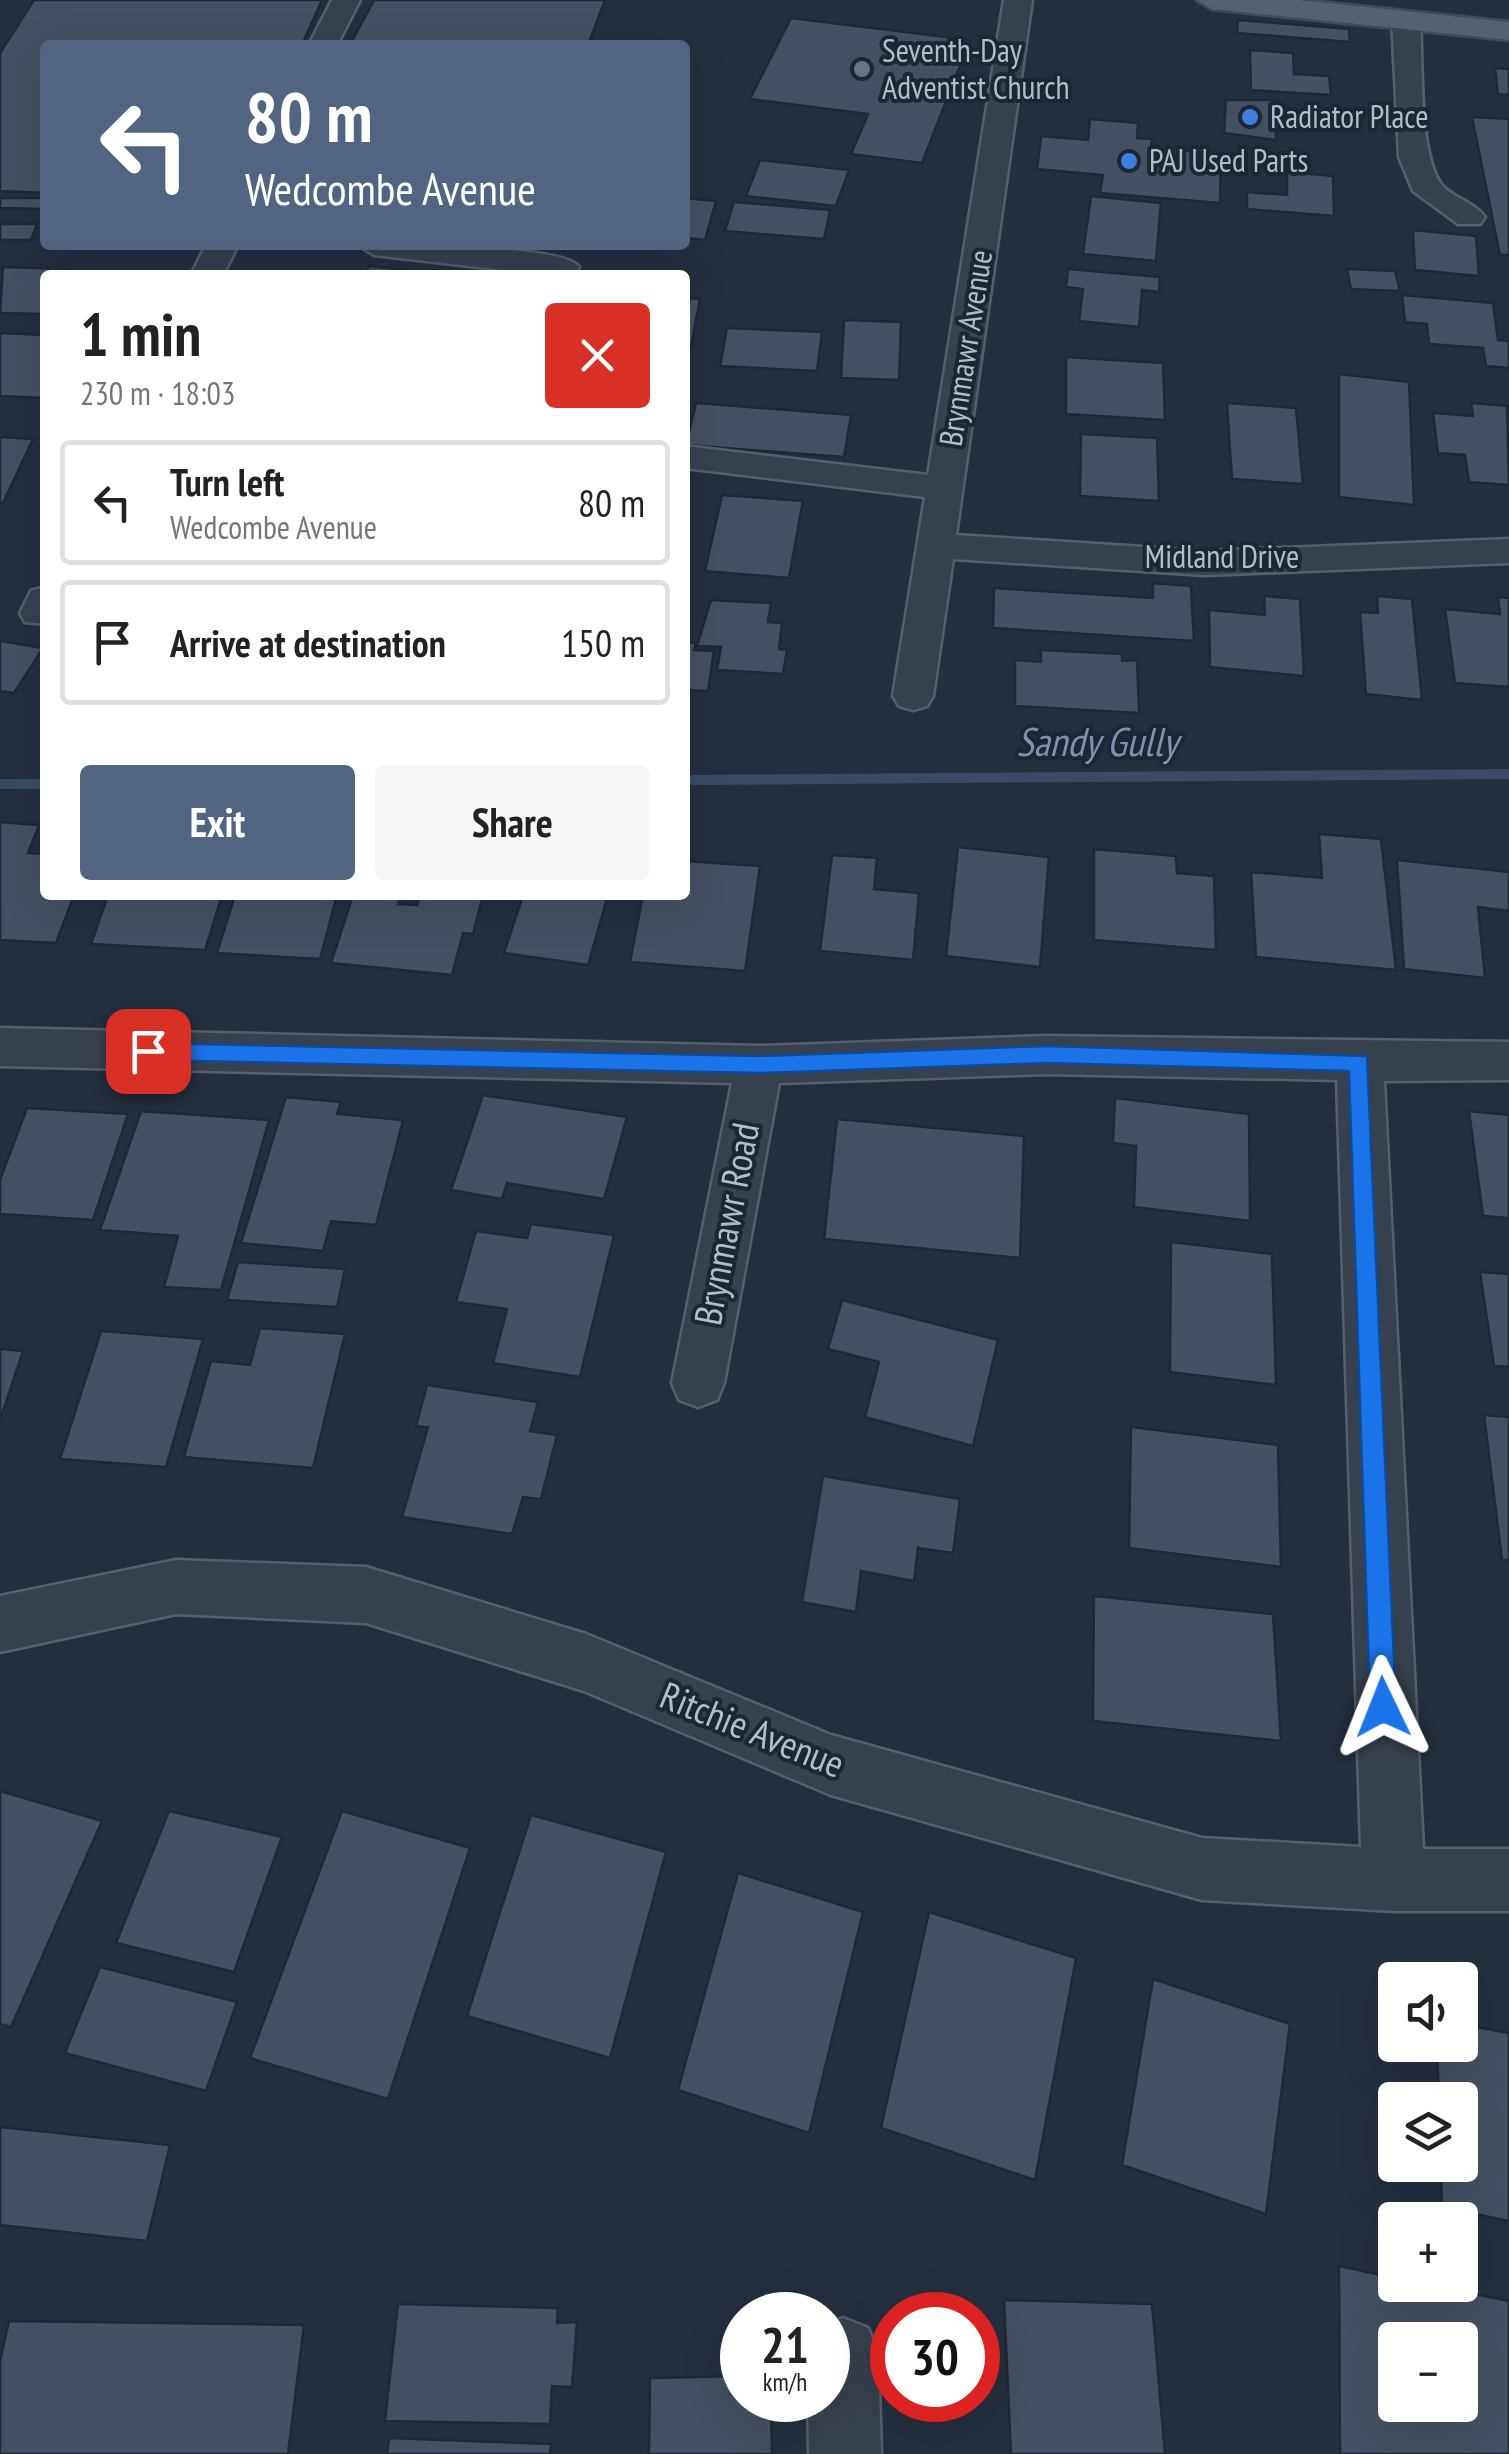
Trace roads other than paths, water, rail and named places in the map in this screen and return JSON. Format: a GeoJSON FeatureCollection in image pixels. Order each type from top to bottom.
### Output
{"type":"FeatureCollection","features":[{"type":"Feature","properties":{"kind":"main road"},"geometry":{"type":"LineString","coordinates":[[1212,0],[1509,13]]}},
{"type":"Feature","properties":{"kind":"main road"},"geometry":{"type":"LineString","coordinates":[[1395,10],[1509,31]]}},
{"type":"Feature","properties":{"kind":"street"},"geometry":{"type":"LineString","coordinates":[[326,40],[346,0]]}},
{"type":"Feature","properties":{"kind":"street","name":"Brynmawr Avenue"},"geometry":{"type":"LineString","coordinates":[[913,696],[1018,0]]}},
{"type":"Feature","properties":{"kind":"street"},"geometry":{"type":"LineString","coordinates":[[1395,10],[1414,157],[1429,191],[1469,217]]}},
{"type":"Feature","properties":{"kind":"street"},"geometry":{"type":"LineString","coordinates":[[417,250],[563,267]]}},
{"type":"Feature","properties":{"kind":"street"},"geometry":{"type":"LineString","coordinates":[[690,457],[945,488]]}},
{"type":"Feature","properties":{"kind":"street","name":"Midland Drive"},"geometry":{"type":"LineString","coordinates":[[936,546],[1205,562],[1509,551]]}},
{"type":"Feature","properties":{"kind":"street"},"geometry":{"type":"LineString","coordinates":[[0,1047],[759,1064],[1048,1055],[1509,1061]]}},
{"type":"Feature","properties":{"kind":"street"},"geometry":{"type":"LineString","coordinates":[[1360,1062],[1386,1783],[1394,1880]]}},
{"type":"Feature","properties":{"kind":"street","name":"Brynmawr Road"},"geometry":{"type":"LineString","coordinates":[[698,1383],[759,1064]]}},
{"type":"Feature","properties":{"kind":"street","name":"Ritchie Avenue"},"geometry":{"type":"LineString","coordinates":[[0,1624],[176,1587],[366,1596],[586,1663],[831,1764],[1202,1869],[1394,1880],[1509,1880]]}},
{"type":"Feature","properties":{"kind":"street"},"geometry":{"type":"LineString","coordinates":[[845,2422],[845,2454]]}},
{"type":"Feature","properties":{"kind":"waterway","name":"Sandy Gully"},"geometry":{"type":"LineString","coordinates":[[690,780],[1509,774]]}},
{"type":"Feature","properties":{"kind":"waterway","name":"Sandy Gully"},"geometry":{"type":"LineString","coordinates":[[0,784],[40,784]]}},
{"type":"Feature","properties":{"kind":"place","name":"Seventh-Day Adventist Church"},"geometry":{"type":"Point","coordinates":[862,69]}},
{"type":"Feature","properties":{"kind":"place","name":"Radiator Place"},"geometry":{"type":"Point","coordinates":[1250,117]}},
{"type":"Feature","properties":{"kind":"place","name":"PAJ Used Parts"},"geometry":{"type":"Point","coordinates":[1129,161]}}]}
